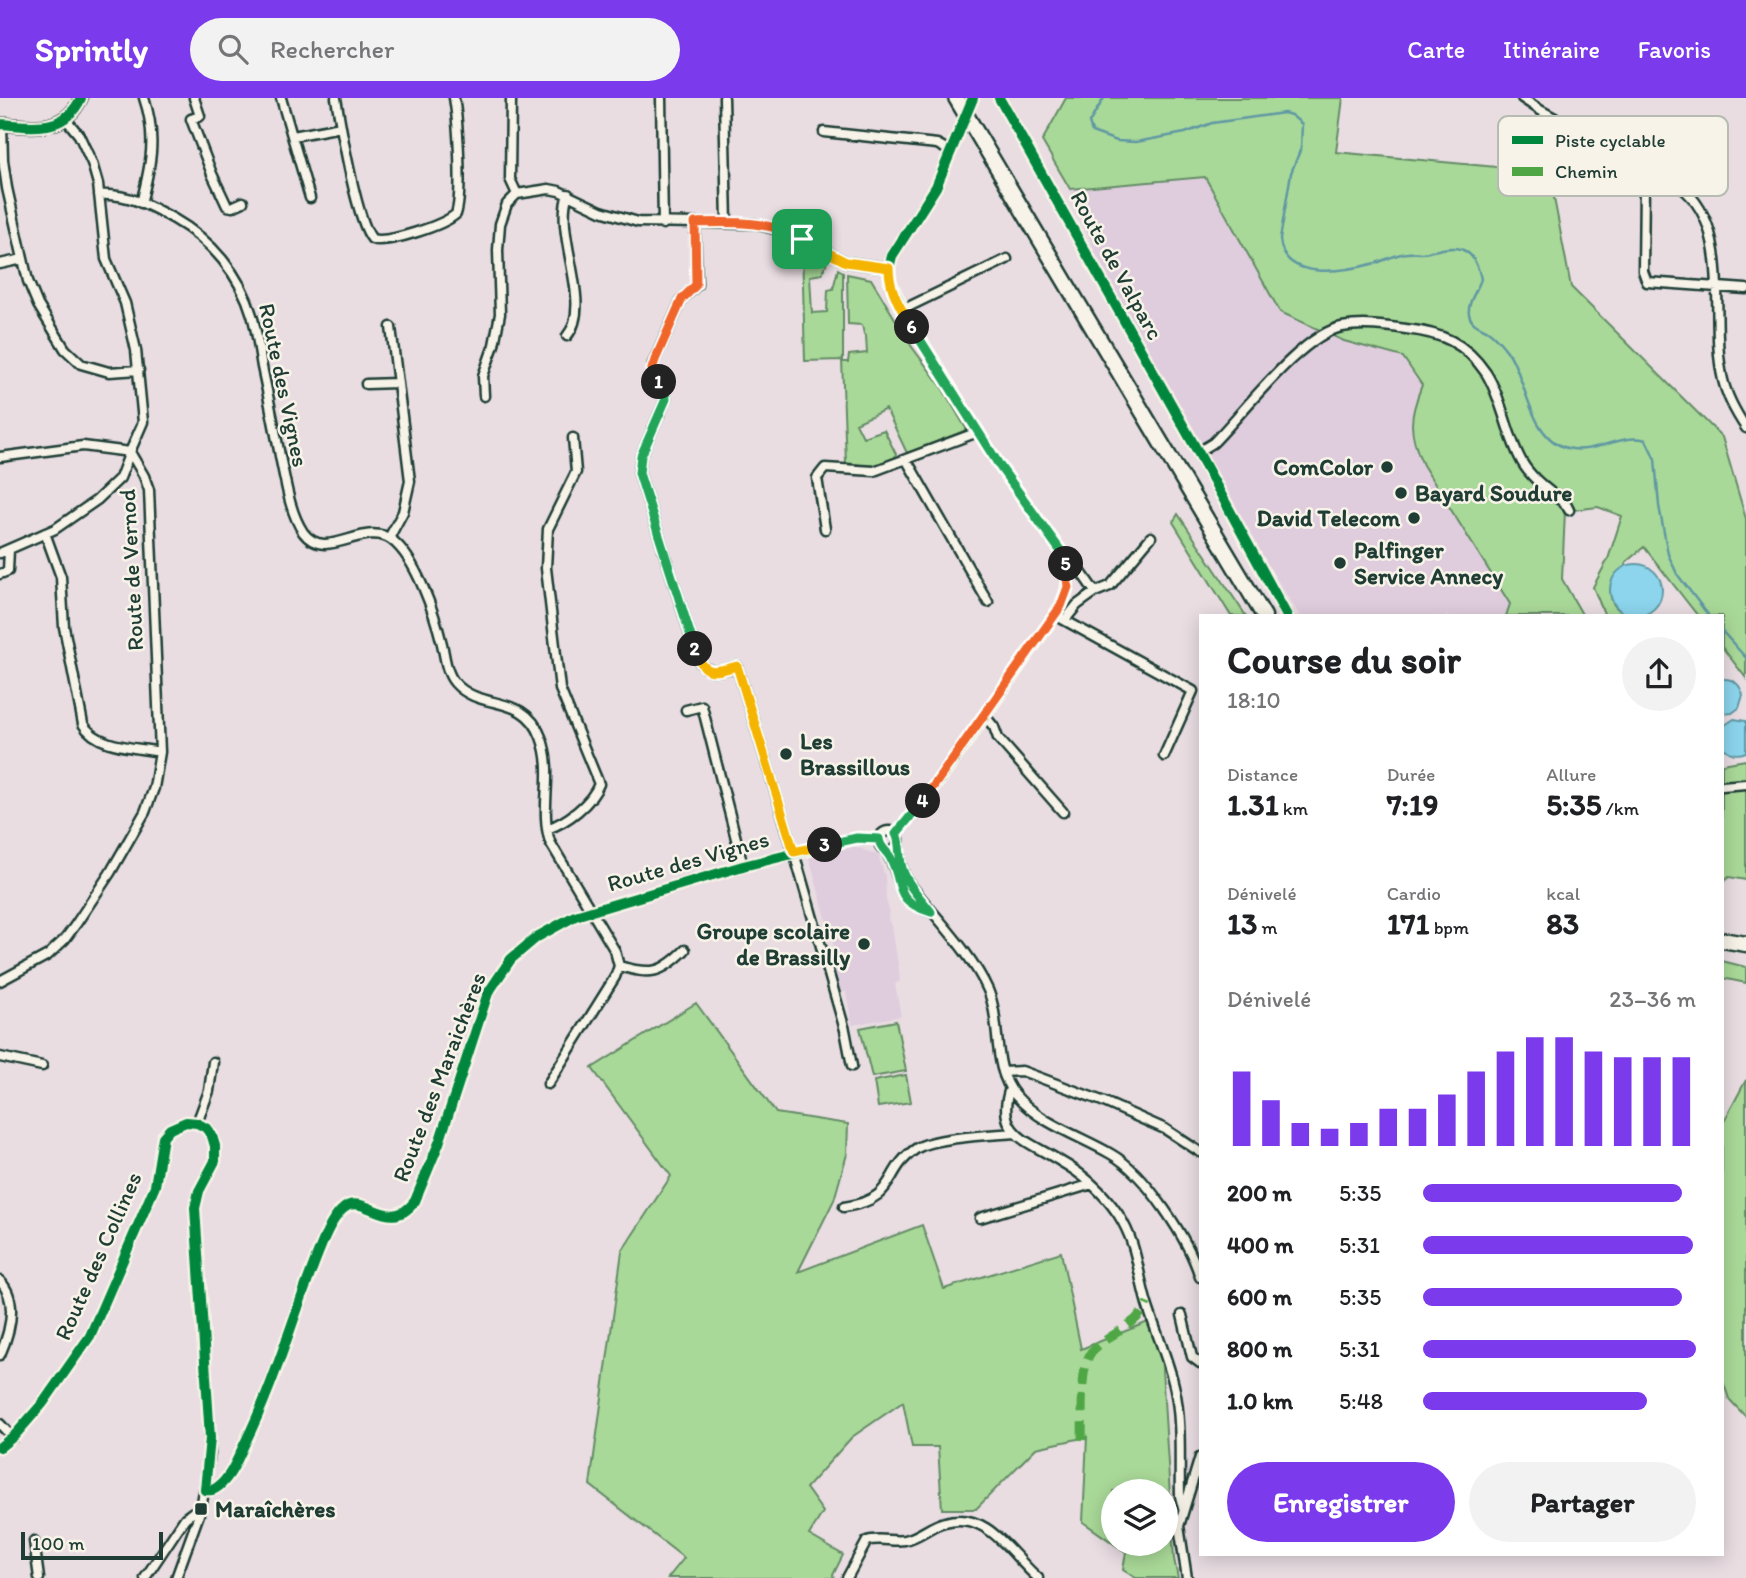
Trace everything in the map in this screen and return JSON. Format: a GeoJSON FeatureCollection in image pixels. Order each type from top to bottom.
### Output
{"type":"FeatureCollection","features":[{"type":"Feature","properties":{"kind":"highway"},"geometry":{"type":"LineString","coordinates":[[958,98],[1263,614]]}},
{"type":"Feature","properties":{"kind":"highway"},"geometry":{"type":"LineString","coordinates":[[1724,940],[1746,944]]}},
{"type":"Feature","properties":{"kind":"street"},"geometry":{"type":"LineString","coordinates":[[81,98],[75,108],[55,124],[40,127],[1,124],[4,172],[30,287],[69,355],[81,364],[100,370],[119,373],[139,370]]}},
{"type":"Feature","properties":{"kind":"street"},"geometry":{"type":"LineString","coordinates":[[141,203],[152,161],[151,124],[144,98]]}},
{"type":"Feature","properties":{"kind":"street"},"geometry":{"type":"LineString","coordinates":[[194,98],[200,116],[191,119],[216,184],[229,207],[243,202]]}},
{"type":"Feature","properties":{"kind":"street"},"geometry":{"type":"LineString","coordinates":[[281,98],[310,198]]}},
{"type":"Feature","properties":{"kind":"street"},"geometry":{"type":"LineString","coordinates":[[336,98],[366,229],[372,239],[385,240],[450,219],[456,214],[459,201],[454,98]]}},
{"type":"Feature","properties":{"kind":"street"},"geometry":{"type":"LineString","coordinates":[[511,98],[510,179],[517,194]]}},
{"type":"Feature","properties":{"kind":"street"},"geometry":{"type":"LineString","coordinates":[[661,98],[663,224]]}},
{"type":"Feature","properties":{"kind":"street"},"geometry":{"type":"LineString","coordinates":[[724,98],[727,222]]}},
{"type":"Feature","properties":{"kind":"street"},"geometry":{"type":"LineString","coordinates":[[896,834],[941,778],[1055,615],[1065,597],[1068,578],[1060,550],[978,432],[902,310],[890,281],[889,268],[896,248],[936,187],[972,98]]}},
{"type":"Feature","properties":{"kind":"street","name":"Route de Valparc"},"geometry":{"type":"LineString","coordinates":[[999,98],[1198,452],[1223,433],[1294,356],[1329,331],[1341,327],[1368,326],[1430,331],[1455,343],[1479,363],[1495,390],[1522,463],[1569,510]]}},
{"type":"Feature","properties":{"kind":"street"},"geometry":{"type":"LineString","coordinates":[[1522,98],[1551,116]]}},
{"type":"Feature","properties":{"kind":"street"},"geometry":{"type":"LineString","coordinates":[[0,554],[81,512],[117,482],[143,422],[139,370],[125,303],[107,259],[94,171],[73,125],[65,118]]}},
{"type":"Feature","properties":{"kind":"street"},"geometry":{"type":"LineString","coordinates":[[293,136],[341,127]]}},
{"type":"Feature","properties":{"kind":"street"},"geometry":{"type":"LineString","coordinates":[[824,132],[952,147]]}},
{"type":"Feature","properties":{"kind":"street"},"geometry":{"type":"LineString","coordinates":[[484,396],[483,376],[499,322],[500,224],[507,204],[517,194],[549,189],[568,194],[626,220],[663,224],[755,224],[796,235],[846,262],[889,268]]}},
{"type":"Feature","properties":{"kind":"street"},"geometry":{"type":"LineString","coordinates":[[567,336],[572,329],[577,307],[563,213],[568,194]]}},
{"type":"Feature","properties":{"kind":"street","name":"Route des Vignes"},"geometry":{"type":"LineString","coordinates":[[99,195],[112,195],[141,203],[196,234],[233,273],[242,288],[255,324],[288,488],[294,513],[304,533],[312,540],[327,545],[371,534],[389,538],[402,552],[429,599],[452,681],[467,693],[517,708],[525,713],[536,727],[548,758],[547,829],[554,849],[591,911],[794,852],[857,838],[879,839]]}},
{"type":"Feature","properties":{"kind":"street"},"geometry":{"type":"LineString","coordinates":[[1644,196],[1643,271],[1647,282],[1746,289]]}},
{"type":"Feature","properties":{"kind":"street"},"geometry":{"type":"LineString","coordinates":[[1692,196],[1699,204],[1709,227],[1722,378],[1746,428]]}},
{"type":"Feature","properties":{"kind":"street"},"geometry":{"type":"LineString","coordinates":[[695,223],[696,285],[682,299],[653,364],[654,375],[665,392],[666,399],[641,456],[639,473],[698,659],[703,668],[716,672],[737,666],[794,852],[845,1030],[852,1066]]}},
{"type":"Feature","properties":{"kind":"street"},"geometry":{"type":"LineString","coordinates":[[0,264],[23,258]]}},
{"type":"Feature","properties":{"kind":"street"},"geometry":{"type":"LineString","coordinates":[[902,310],[1007,259]]}},
{"type":"Feature","properties":{"kind":"street"},"geometry":{"type":"LineString","coordinates":[[389,538],[403,512],[410,481],[391,327]]}},
{"type":"Feature","properties":{"kind":"street"},"geometry":{"type":"LineString","coordinates":[[366,384],[397,383]]}},
{"type":"Feature","properties":{"kind":"street"},"geometry":{"type":"LineString","coordinates":[[825,529],[817,478],[819,472],[829,467],[874,471],[978,432]]}},
{"type":"Feature","properties":{"kind":"street"},"geometry":{"type":"LineString","coordinates":[[547,829],[566,819],[583,805],[599,784],[560,689],[546,568],[548,528],[576,472],[573,438]]}},
{"type":"Feature","properties":{"kind":"street"},"geometry":{"type":"LineString","coordinates":[[0,457],[83,446],[130,452]]}},
{"type":"Feature","properties":{"kind":"street","name":"Route de Vernod"},"geometry":{"type":"LineString","coordinates":[[0,981],[57,948],[97,894],[127,846],[150,801],[160,752],[149,490],[130,452]]}},
{"type":"Feature","properties":{"kind":"street"},"geometry":{"type":"LineString","coordinates":[[906,459],[988,601]]}},
{"type":"Feature","properties":{"kind":"street"},"geometry":{"type":"LineString","coordinates":[[45,533],[61,577],[64,627],[83,724],[88,732],[101,740],[160,752]]}},
{"type":"Feature","properties":{"kind":"street"},"geometry":{"type":"LineString","coordinates":[[1065,620],[1077,605],[1110,586],[1151,537]]}},
{"type":"Feature","properties":{"kind":"street"},"geometry":{"type":"LineString","coordinates":[[0,574],[8,571],[9,550]]}},
{"type":"Feature","properties":{"kind":"street"},"geometry":{"type":"LineString","coordinates":[[1067,567],[1081,572],[1095,593]]}},
{"type":"Feature","properties":{"kind":"street"},"geometry":{"type":"LineString","coordinates":[[1055,615],[1193,691],[1164,756]]}},
{"type":"Feature","properties":{"kind":"street"},"geometry":{"type":"LineString","coordinates":[[686,710],[702,706],[743,866]]}},
{"type":"Feature","properties":{"kind":"street"},"geometry":{"type":"LineString","coordinates":[[984,715],[999,738],[1063,812]]}},
{"type":"Feature","properties":{"kind":"street"},"geometry":{"type":"LineString","coordinates":[[1724,786],[1746,784]]}},
{"type":"Feature","properties":{"kind":"street"},"geometry":{"type":"LineString","coordinates":[[931,912],[907,900],[898,886],[894,865],[880,844],[879,839],[887,831],[899,838],[897,846],[906,878],[973,965],[987,988],[995,1011],[1003,1072],[1010,1088],[1035,1113],[1130,1167],[1186,1243],[1199,1275]]}},
{"type":"Feature","properties":{"kind":"street"},"geometry":{"type":"LineString","coordinates":[[885,850],[893,850],[897,846]]}},
{"type":"Feature","properties":{"kind":"street"},"geometry":{"type":"LineString","coordinates":[[548,1084],[615,977],[619,966],[615,951],[591,911]]}},
{"type":"Feature","properties":{"kind":"street","name":"Route des Maraichères"},"geometry":{"type":"LineString","coordinates":[[205,1490],[215,1489],[223,1482],[250,1433],[274,1377],[321,1246],[337,1215],[351,1205],[391,1215],[401,1213],[412,1205],[430,1168],[492,985],[511,959],[537,937],[570,918],[591,911]]}},
{"type":"Feature","properties":{"kind":"street"},"geometry":{"type":"LineString","coordinates":[[619,966],[642,972],[655,971],[668,966],[685,950]]}},
{"type":"Feature","properties":{"kind":"street"},"geometry":{"type":"LineString","coordinates":[[0,1056],[42,1066]]}},
{"type":"Feature","properties":{"kind":"street"},"geometry":{"type":"LineString","coordinates":[[176,1578],[201,1509],[210,1438],[195,1208],[199,1191],[214,1166],[216,1156],[212,1136],[206,1128],[197,1123],[209,1091],[213,1062]]}},
{"type":"Feature","properties":{"kind":"street"},"geometry":{"type":"LineString","coordinates":[[1003,1072],[1022,1071],[1102,1101],[1165,1129],[1199,1151]]}},
{"type":"Feature","properties":{"kind":"street"},"geometry":{"type":"LineString","coordinates":[[1010,1088],[1005,1105],[1015,1133],[1023,1141],[1060,1160],[1092,1184],[1113,1208],[1129,1234],[1175,1392],[1180,1496],[1183,1508]]}},
{"type":"Feature","properties":{"kind":"street","name":"Route des Collines"},"geometry":{"type":"LineString","coordinates":[[0,1447],[12,1438],[43,1403],[90,1336],[155,1186],[166,1133],[180,1124],[197,1123]]}},
{"type":"Feature","properties":{"kind":"street"},"geometry":{"type":"LineString","coordinates":[[844,1208],[866,1203],[881,1194],[902,1161],[920,1146],[1015,1133]]}},
{"type":"Feature","properties":{"kind":"street"},"geometry":{"type":"LineString","coordinates":[[980,1218],[1092,1184]]}},
{"type":"Feature","properties":{"kind":"street"},"geometry":{"type":"LineString","coordinates":[[0,1281],[8,1291],[11,1305],[8,1337],[0,1355]]}},
{"type":"Feature","properties":{"kind":"street"},"geometry":{"type":"LineString","coordinates":[[1182,1315],[1192,1357],[1199,1362]]}},
{"type":"Feature","properties":{"kind":"street"},"geometry":{"type":"LineString","coordinates":[[0,1423],[12,1438]]}},
{"type":"Feature","properties":{"kind":"street"},"geometry":{"type":"LineString","coordinates":[[1187,1578],[1179,1532],[1183,1508],[1199,1460]]}},
{"type":"Feature","properties":{"kind":"street"},"geometry":{"type":"LineString","coordinates":[[145,1578],[185,1518],[201,1509]]}},
{"type":"Feature","properties":{"kind":"street"},"geometry":{"type":"LineString","coordinates":[[847,1578],[867,1541],[905,1540],[943,1522],[964,1520],[978,1522],[988,1528],[1038,1578]]}},
{"type":"Feature","properties":{"kind":"street"},"geometry":{"type":"LineString","coordinates":[[34,1541],[39,1578]]}},
{"type":"Feature","properties":{"kind":"shaded area"},"geometry":{"type":"Polygon","coordinates":[[[1205,177],[1280,312],[1344,341],[1403,357],[1422,385],[1413,407],[1423,465],[1510,604],[1507,614],[1299,614],[1264,559],[1104,274],[1070,189],[1205,177]]]}},
{"type":"Feature","properties":{"kind":"shaded area","name":"Groupe scolaire de Brassilly"},"geometry":{"type":"Polygon","coordinates":[[[853,846],[878,855],[885,876],[886,900],[890,913],[888,919],[892,926],[899,970],[900,981],[895,984],[901,1016],[852,1025],[846,992],[838,992],[833,963],[838,961],[808,854],[853,846]]]}},
{"type":"Feature","properties":{"kind":"green space"},"geometry":{"type":"Polygon","coordinates":[[[1066,98],[1343,98],[1336,152],[1498,167],[1498,196],[1554,196],[1571,287],[1722,437],[1746,519],[1746,678],[1724,650],[1724,614],[1696,614],[1644,547],[1626,562],[1626,566],[1611,586],[1612,601],[1626,614],[1604,614],[1593,587],[1608,559],[1622,516],[1598,507],[1565,511],[1562,579],[1582,614],[1507,614],[1510,604],[1418,453],[1412,425],[1422,385],[1403,357],[1344,341],[1280,312],[1205,177],[1070,189],[1042,141],[1066,98]]]}},
{"type":"Feature","properties":{"kind":"green space"},"geometry":{"type":"Polygon","coordinates":[[[802,246],[827,262],[822,274],[810,276],[812,313],[827,312],[828,290],[833,289],[838,269],[843,272],[843,362],[848,362],[849,355],[867,353],[862,325],[848,324],[847,274],[871,279],[967,430],[907,453],[886,409],[856,423],[863,437],[884,430],[896,454],[895,458],[876,467],[846,463],[842,360],[805,361],[802,246]]]}},
{"type":"Feature","properties":{"kind":"green space"},"geometry":{"type":"Polygon","coordinates":[[[1178,514],[1245,614],[1230,614],[1173,522],[1178,514]]]}},
{"type":"Feature","properties":{"kind":"green space"},"geometry":{"type":"Polygon","coordinates":[[[1746,760],[1746,880],[1729,877],[1724,881],[1724,764],[1746,760]]]}},
{"type":"Feature","properties":{"kind":"green space"},"geometry":{"type":"Polygon","coordinates":[[[1724,962],[1746,967],[1746,983],[1724,978],[1724,962]]]}},
{"type":"Feature","properties":{"kind":"green space"},"geometry":{"type":"Polygon","coordinates":[[[696,1003],[776,1113],[848,1124],[847,1154],[834,1200],[798,1272],[922,1225],[944,1289],[1061,1252],[1081,1349],[1148,1322],[1161,1353],[1169,1479],[1101,1479],[1101,1535],[1083,1522],[1087,1437],[1036,1448],[976,1509],[942,1509],[938,1447],[912,1447],[903,1402],[852,1437],[806,1488],[823,1512],[809,1535],[843,1555],[834,1578],[668,1578],[684,1558],[590,1485],[622,1251],[671,1176],[592,1068],[696,1003]]]}},
{"type":"Feature","properties":{"kind":"green space"},"geometry":{"type":"Polygon","coordinates":[[[896,1021],[906,1071],[872,1077],[860,1028],[896,1021]]]}},
{"type":"Feature","properties":{"kind":"green space"},"geometry":{"type":"Polygon","coordinates":[[[906,1075],[911,1102],[878,1107],[874,1081],[906,1075]]]}},
{"type":"Feature","properties":{"kind":"green space"},"geometry":{"type":"Polygon","coordinates":[[[1746,1080],[1746,1417],[1729,1399],[1724,1384],[1724,1121],[1746,1080]]]}},
{"type":"Feature","properties":{"kind":"green space"},"geometry":{"type":"Polygon","coordinates":[[[1125,1556],[1174,1556],[1178,1578],[1136,1578],[1123,1570],[1125,1556]]]}},
{"type":"Feature","properties":{"kind":"water"},"geometry":{"type":"Polygon","coordinates":[[[1626,566],[1646,566],[1660,580],[1660,600],[1646,614],[1626,614],[1612,600],[1612,580],[1626,566]]]}},
{"type":"Feature","properties":{"kind":"water"},"geometry":{"type":"Polygon","coordinates":[[[1724,679],[1736,682],[1743,695],[1739,708],[1732,713],[1724,714],[1724,679]]]}},
{"type":"Feature","properties":{"kind":"water"},"geometry":{"type":"Polygon","coordinates":[[[1734,719],[1746,721],[1746,752],[1736,754],[1724,748],[1724,726],[1734,719]]]}},
{"type":"Feature","properties":{"kind":"waterway"},"geometry":{"type":"LineString","coordinates":[[1104,98],[1089,123],[1092,132],[1117,141],[1136,142],[1185,133],[1212,123],[1284,113],[1302,124],[1301,148],[1291,173],[1280,239],[1284,253],[1292,262],[1304,268],[1333,271],[1349,269],[1403,254],[1449,248],[1461,249],[1469,254],[1477,265],[1481,279],[1470,305],[1470,318],[1494,336],[1510,355],[1537,422],[1545,433],[1555,442],[1577,449],[1626,439],[1646,440],[1655,459],[1659,506],[1668,554],[1677,574],[1707,614]]}},
{"type":"Feature","properties":{"kind":"waterway"},"geometry":{"type":"LineString","coordinates":[[1724,633],[1746,658]]}},
{"type":"Feature","properties":{"kind":"marked path"},"geometry":{"type":"LineString","coordinates":[[1082,1440],[1083,1382],[1087,1360],[1105,1340],[1136,1319],[1147,1303]]}},
{"type":"Feature","properties":{"kind":"cycle path"},"geometry":{"type":"LineString","coordinates":[[0,124],[35,126],[56,123],[66,118],[81,98]]}},
{"type":"Feature","properties":{"kind":"cycle path"},"geometry":{"type":"LineString","coordinates":[[896,834],[941,778],[1055,615],[1063,600],[1068,578],[1063,554],[1001,468],[905,315],[890,281],[892,256],[936,187],[973,98]]}},
{"type":"Feature","properties":{"kind":"cycle path"},"geometry":{"type":"LineString","coordinates":[[999,98],[1286,614]]}},
{"type":"Feature","properties":{"kind":"cycle path"},"geometry":{"type":"LineString","coordinates":[[0,1447],[15,1435],[43,1403],[90,1336],[155,1186],[163,1137],[170,1129],[186,1122],[197,1123],[206,1128],[215,1146],[215,1161],[199,1191],[195,1208],[210,1438],[205,1490],[211,1490],[223,1482],[237,1461],[275,1371],[325,1235],[334,1219],[342,1209],[355,1204],[379,1212],[397,1214],[415,1201],[439,1143],[488,993],[511,959],[537,937],[575,916],[743,866],[857,838],[879,839]]}},
{"type":"Feature","properties":{"kind":"place","name":"ComColor"},"geometry":{"type":"Point","coordinates":[1387,467]}},
{"type":"Feature","properties":{"kind":"place","name":"Bayard Soudure"},"geometry":{"type":"Point","coordinates":[1401,493]}},
{"type":"Feature","properties":{"kind":"place","name":"David Telecom"},"geometry":{"type":"Point","coordinates":[1414,518]}},
{"type":"Feature","properties":{"kind":"place","name":"Palfinger Service Annecy"},"geometry":{"type":"Point","coordinates":[1340,563]}},
{"type":"Feature","properties":{"kind":"place","name":"Les Brassillous"},"geometry":{"type":"Point","coordinates":[786,754]}},
{"type":"Feature","properties":{"kind":"place","name":"Groupe scolaire de Brassilly"},"geometry":{"type":"Point","coordinates":[864,944]}},
{"type":"Feature","properties":{"kind":"place","name":"Maraîchères"},"geometry":{"type":"Point","coordinates":[201,1509]}},
{"type":"Feature","properties":{"kind":"route"},"geometry":{"type":"LineString","coordinates":[[695,223],[755,224],[791,233],[802,239],[846,262],[889,268],[892,288],[905,315],[1001,468],[1060,550],[1067,567],[1068,587],[1061,606],[941,778],[896,834],[899,838],[897,846],[903,872],[931,912],[913,905],[901,892],[891,860],[879,839],[857,838],[794,852],[737,666],[716,672],[709,671],[703,668],[698,659],[639,473],[641,456],[666,399],[665,392],[654,375],[653,364],[682,299],[695,288],[697,282],[695,223]]}}]}
